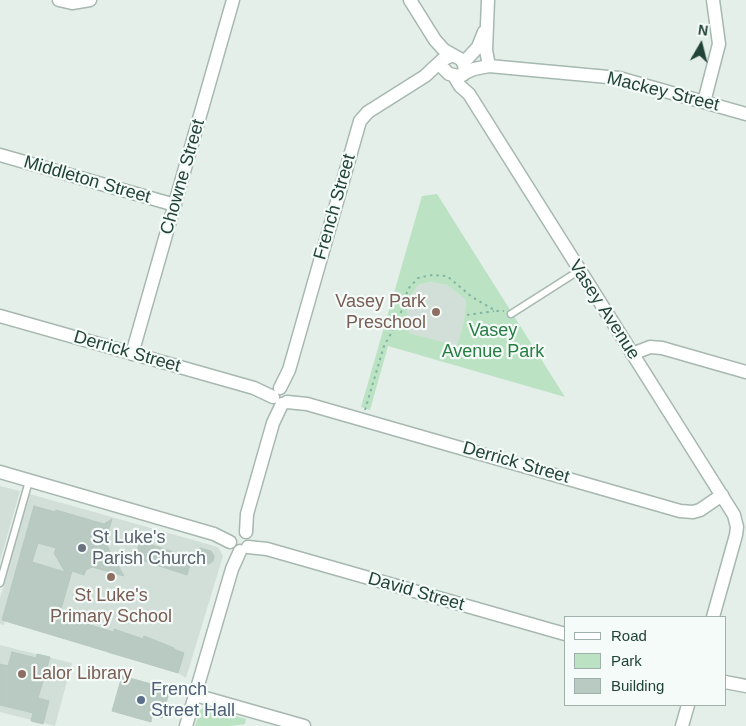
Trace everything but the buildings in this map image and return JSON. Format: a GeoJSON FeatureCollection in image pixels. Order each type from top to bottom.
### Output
{"type":"FeatureCollection","features":[{"type":"Feature","properties":{"kind":"street"},"geometry":{"type":"LineString","coordinates":[[58,0],[72,3],[90,0]]}},
{"type":"Feature","properties":{"kind":"street","name":"Chowne Street"},"geometry":{"type":"LineString","coordinates":[[132,354],[233,0]]}},
{"type":"Feature","properties":{"kind":"street","name":"Vasey Avenue"},"geometry":{"type":"LineString","coordinates":[[410,0],[454,66],[460,86],[468,94],[742,528]]}},
{"type":"Feature","properties":{"kind":"street"},"geometry":{"type":"LineString","coordinates":[[488,0],[485,28],[489,66]]}},
{"type":"Feature","properties":{"kind":"street"},"geometry":{"type":"LineString","coordinates":[[704,102],[720,44],[713,0]]}},
{"type":"Feature","properties":{"kind":"street"},"geometry":{"type":"LineString","coordinates":[[454,66],[478,47],[485,28]]}},
{"type":"Feature","properties":{"kind":"street","name":"Mackey Street"},"geometry":{"type":"LineString","coordinates":[[454,66],[489,66],[619,78],[746,114]]}},
{"type":"Feature","properties":{"kind":"street","name":"French Street"},"geometry":{"type":"LineString","coordinates":[[186,726],[360,121],[368,112],[425,76],[454,66]]}},
{"type":"Feature","properties":{"kind":"street","name":"Middleton Street"},"geometry":{"type":"LineString","coordinates":[[0,155],[175,205]]}},
{"type":"Feature","properties":{"kind":"street","name":"Derrick Street"},"geometry":{"type":"LineString","coordinates":[[0,316],[680,511],[700,510],[722,495]]}},
{"type":"Feature","properties":{"kind":"street"},"geometry":{"type":"LineString","coordinates":[[632,354],[650,347],[662,348],[746,372]]}},
{"type":"Feature","properties":{"kind":"street","name":"David Street"},"geometry":{"type":"LineString","coordinates":[[0,472],[564,634]]}},
{"type":"Feature","properties":{"kind":"street"},"geometry":{"type":"LineString","coordinates":[[714,616],[735,542],[742,528]]}},
{"type":"Feature","properties":{"kind":"street"},"geometry":{"type":"LineString","coordinates":[[195,695],[304,726]]}},
{"type":"Feature","properties":{"kind":"street"},"geometry":{"type":"LineString","coordinates":[[682,726],[688,706]]}},
{"type":"Feature","properties":{"kind":"lane"},"geometry":{"type":"LineString","coordinates":[[510,311],[580,270]]}},
{"type":"Feature","properties":{"kind":"lane"},"geometry":{"type":"LineString","coordinates":[[0,583],[29,481]]}},
{"type":"Feature","properties":{"kind":"path"},"geometry":{"type":"LineString","coordinates":[[363,420],[384,346],[395,327],[401,313],[405,295],[413,282],[426,276],[447,276],[472,297],[496,311]]}},
{"type":"Feature","properties":{"kind":"path"},"geometry":{"type":"LineString","coordinates":[[467,315],[510,311]]}},
{"type":"Feature","properties":{"kind":"shaded area","name":"Vasey Park Preschool"},"geometry":{"type":"Polygon","coordinates":[[[430,282],[447,285],[466,300],[464,321],[457,347],[409,333],[407,302],[418,285],[430,282]]]}},
{"type":"Feature","properties":{"kind":"shaded area"},"geometry":{"type":"Polygon","coordinates":[[[0,486],[20,491],[0,561],[0,486]]]}},
{"type":"Feature","properties":{"kind":"shaded area","name":"St Luke's Primary School"},"geometry":{"type":"Polygon","coordinates":[[[30,494],[218,547],[223,556],[186,678],[178,673],[5,621],[4,625],[0,624],[0,598],[30,494]]]}},
{"type":"Feature","properties":{"kind":"shaded area"},"geometry":{"type":"Polygon","coordinates":[[[0,645],[72,663],[55,726],[0,712],[0,645]]]}},
{"type":"Feature","properties":{"kind":"green space","name":"Vasey Avenue Park"},"geometry":{"type":"Polygon","coordinates":[[[437,194],[565,397],[388,346],[370,410],[361,407],[422,196],[437,194]],[[430,282],[418,285],[407,302],[409,333],[457,346],[464,321],[466,300],[447,285],[430,282]]]}},
{"type":"Feature","properties":{"kind":"green space"},"geometry":{"type":"Polygon","coordinates":[[[204,707],[246,719],[245,724],[195,726],[200,710],[204,707]]]}},
{"type":"Feature","properties":{"kind":"place","name":"Vasey Park Preschool"},"geometry":{"type":"Point","coordinates":[436,312]}},
{"type":"Feature","properties":{"kind":"place","name":"St Luke's Parish Church"},"geometry":{"type":"Point","coordinates":[82,548]}},
{"type":"Feature","properties":{"kind":"place","name":"St Luke's Primary School"},"geometry":{"type":"Point","coordinates":[111,577]}},
{"type":"Feature","properties":{"kind":"place","name":"Lalor Library"},"geometry":{"type":"Point","coordinates":[22,674]}},
{"type":"Feature","properties":{"kind":"place","name":"French Street Hall"},"geometry":{"type":"Point","coordinates":[141,700]}}]}
